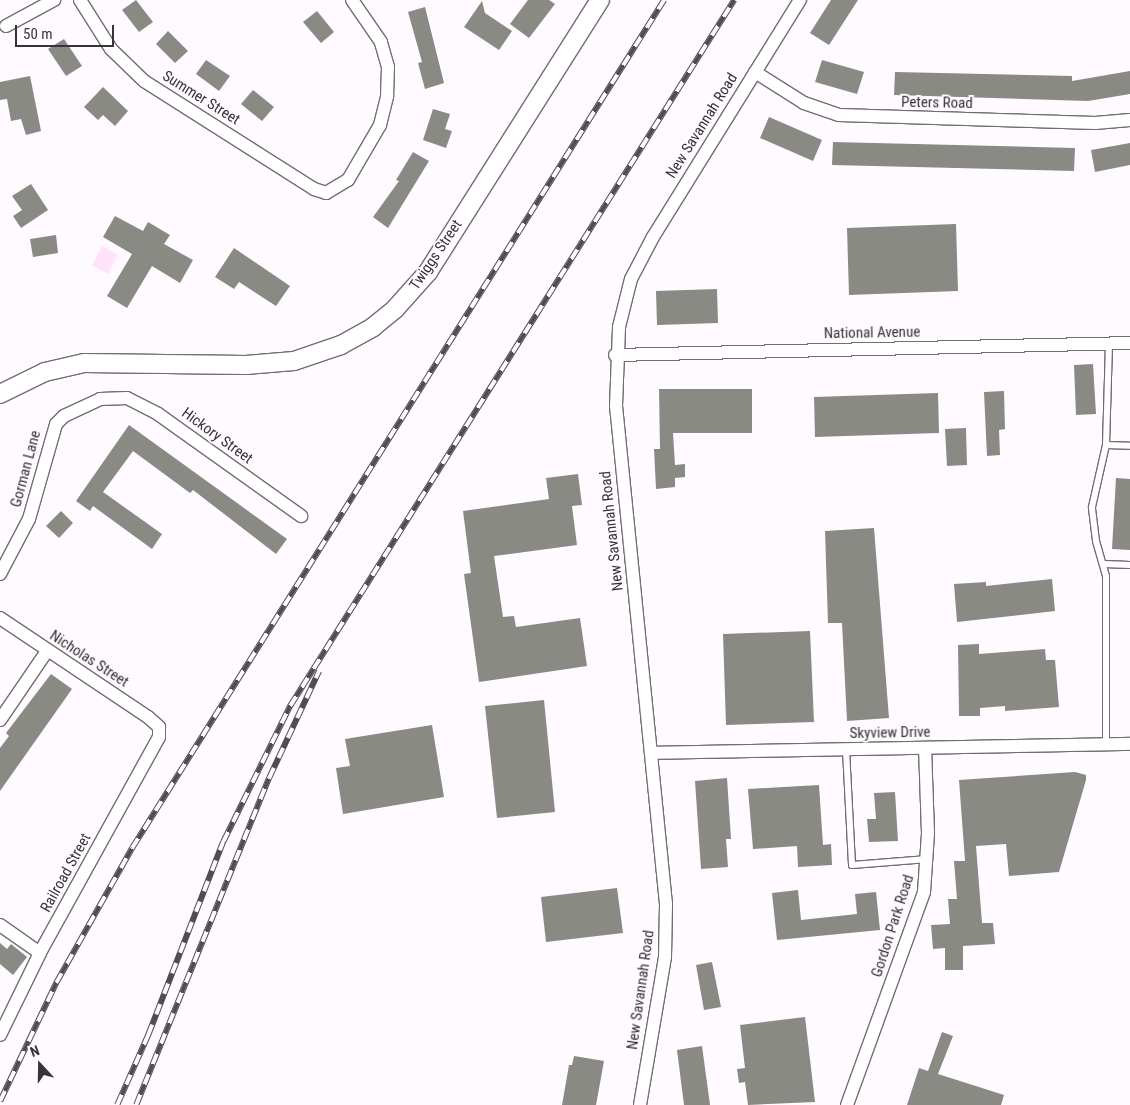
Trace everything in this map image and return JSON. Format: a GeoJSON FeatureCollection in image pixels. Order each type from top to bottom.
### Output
{"type":"FeatureCollection","features":[{"type":"Feature","properties":{"kind":"main road","name":"Twiggs Street"},"geometry":{"type":"LineString","coordinates":[[0,394],[45,372],[84,363],[246,365],[294,361],[341,345],[373,327],[396,310],[428,272],[600,0]]}},
{"type":"Feature","properties":{"kind":"street"},"geometry":{"type":"LineString","coordinates":[[6,26],[54,0]]}},
{"type":"Feature","properties":{"kind":"street","name":"Summer Street"},"geometry":{"type":"LineString","coordinates":[[80,0],[111,49],[158,91],[314,189],[330,192],[348,180],[373,138],[387,96],[388,67],[381,42],[352,0]]}},
{"type":"Feature","properties":{"kind":"street","name":"New Savannah Road"},"geometry":{"type":"LineString","coordinates":[[640,1105],[667,932],[616,406],[615,355],[625,298],[640,261],[800,0]]}},
{"type":"Feature","properties":{"kind":"street","name":"Peters Road"},"geometry":{"type":"LineString","coordinates":[[755,72],[804,103],[838,115],[1095,123],[1130,120]]}},
{"type":"Feature","properties":{"kind":"street","name":"National Avenue"},"geometry":{"type":"LineString","coordinates":[[615,355],[1130,343]]}},
{"type":"Feature","properties":{"kind":"street","name":"Hickory Street"},"geometry":{"type":"LineString","coordinates":[[108,398],[127,398],[158,414],[301,516]]}},
{"type":"Feature","properties":{"kind":"street","name":"Gorman Lane"},"geometry":{"type":"LineString","coordinates":[[0,574],[29,519],[56,424],[93,401],[108,398]]}},
{"type":"Feature","properties":{"kind":"street","name":"Nicholas Street"},"geometry":{"type":"LineString","coordinates":[[0,618],[148,717],[159,727]]}},
{"type":"Feature","properties":{"kind":"street"},"geometry":{"type":"LineString","coordinates":[[0,720],[47,651]]}},
{"type":"Feature","properties":{"kind":"street","name":"Railroad Street"},"geometry":{"type":"LineString","coordinates":[[0,1035],[40,953],[158,742],[159,727]]}},
{"type":"Feature","properties":{"kind":"street","name":"Skyview Drive"},"geometry":{"type":"LineString","coordinates":[[651,753],[1130,744]]}},
{"type":"Feature","properties":{"kind":"street","name":"Gordon Park Road"},"geometry":{"type":"LineString","coordinates":[[847,1105],[920,905],[928,859],[925,749]]}},
{"type":"Feature","properties":{"kind":"street"},"geometry":{"type":"LineString","coordinates":[[0,925],[40,953]]}},
{"type":"Feature","properties":{"kind":"lane"},"geometry":{"type":"LineString","coordinates":[[1106,744],[1104,564],[1096,541],[1092,507],[1106,445],[1109,344]]}},
{"type":"Feature","properties":{"kind":"lane"},"geometry":{"type":"LineString","coordinates":[[1106,445],[1130,446]]}},
{"type":"Feature","properties":{"kind":"lane"},"geometry":{"type":"LineString","coordinates":[[1104,564],[1130,565]]}},
{"type":"Feature","properties":{"kind":"lane"},"geometry":{"type":"LineString","coordinates":[[846,750],[852,865],[928,859]]}},
{"type":"Feature","properties":{"kind":"shaded area"},"geometry":{"type":"Polygon","coordinates":[[[102,246],[118,255],[108,274],[92,265],[102,246]]]}},
{"type":"Feature","properties":{"kind":"building"},"geometry":{"type":"Polygon","coordinates":[[[136,0],[153,22],[139,32],[122,10],[136,0]]]}},
{"type":"Feature","properties":{"kind":"building"},"geometry":{"type":"Polygon","coordinates":[[[528,0],[549,0],[555,4],[529,38],[510,24],[528,0]]]}},
{"type":"Feature","properties":{"kind":"building"},"geometry":{"type":"Polygon","coordinates":[[[831,0],[858,0],[829,45],[810,33],[831,0]]]}},
{"type":"Feature","properties":{"kind":"building"},"geometry":{"type":"Polygon","coordinates":[[[482,1],[485,13],[512,31],[499,50],[464,27],[482,1]]]}},
{"type":"Feature","properties":{"kind":"building"},"geometry":{"type":"Polygon","coordinates":[[[425,7],[444,83],[425,89],[418,63],[422,62],[408,12],[425,7]]]}},
{"type":"Feature","properties":{"kind":"building"},"geometry":{"type":"Polygon","coordinates":[[[317,11],[334,32],[321,43],[303,22],[317,11]]]}},
{"type":"Feature","properties":{"kind":"building"},"geometry":{"type":"Polygon","coordinates":[[[168,31],[188,51],[175,63],[156,44],[168,31]]]}},
{"type":"Feature","properties":{"kind":"building"},"geometry":{"type":"Polygon","coordinates":[[[64,39],[82,66],[66,76],[48,49],[64,39]]]}},
{"type":"Feature","properties":{"kind":"building"},"geometry":{"type":"Polygon","coordinates":[[[206,60],[230,76],[219,91],[196,74],[206,60]]]}},
{"type":"Feature","properties":{"kind":"building"},"geometry":{"type":"Polygon","coordinates":[[[822,60],[864,72],[857,94],[815,82],[822,60]]]}},
{"type":"Feature","properties":{"kind":"building"},"geometry":{"type":"Polygon","coordinates":[[[1130,71],[1130,94],[1088,101],[894,95],[895,72],[1072,76],[1072,81],[1130,71]]]}},
{"type":"Feature","properties":{"kind":"building"},"geometry":{"type":"Polygon","coordinates":[[[30,76],[41,131],[26,135],[21,119],[11,121],[7,99],[0,100],[0,82],[30,76]]]}},
{"type":"Feature","properties":{"kind":"building"},"geometry":{"type":"Polygon","coordinates":[[[103,87],[128,111],[115,126],[103,115],[98,120],[84,107],[103,87]]]}},
{"type":"Feature","properties":{"kind":"building"},"geometry":{"type":"Polygon","coordinates":[[[253,90],[274,107],[262,121],[241,104],[253,90]]]}},
{"type":"Feature","properties":{"kind":"building"},"geometry":{"type":"Polygon","coordinates":[[[433,109],[450,114],[445,129],[452,131],[446,148],[423,140],[433,109]]]}},
{"type":"Feature","properties":{"kind":"building"},"geometry":{"type":"Polygon","coordinates":[[[769,117],[822,140],[813,161],[760,138],[769,117]]]}},
{"type":"Feature","properties":{"kind":"building"},"geometry":{"type":"Polygon","coordinates":[[[833,142],[1075,148],[1074,171],[832,165],[833,142]]]}},
{"type":"Feature","properties":{"kind":"building"},"geometry":{"type":"Polygon","coordinates":[[[1130,143],[1130,165],[1095,172],[1091,150],[1130,143]]]}},
{"type":"Feature","properties":{"kind":"building"},"geometry":{"type":"Polygon","coordinates":[[[413,152],[429,161],[388,228],[373,217],[399,181],[396,180],[413,152]]]}},
{"type":"Feature","properties":{"kind":"building"},"geometry":{"type":"Polygon","coordinates":[[[31,184],[48,210],[21,228],[13,216],[22,210],[12,196],[31,184]]]}},
{"type":"Feature","properties":{"kind":"building"},"geometry":{"type":"Polygon","coordinates":[[[115,216],[143,231],[148,222],[170,235],[164,244],[193,260],[180,283],[152,266],[127,308],[107,296],[132,254],[103,237],[115,216]]]}},
{"type":"Feature","properties":{"kind":"building"},"geometry":{"type":"Polygon","coordinates":[[[956,224],[958,291],[849,295],[847,228],[956,224]]]}},
{"type":"Feature","properties":{"kind":"building"},"geometry":{"type":"Polygon","coordinates":[[[56,235],[58,253],[33,257],[30,239],[56,235]]]}},
{"type":"Feature","properties":{"kind":"building"},"geometry":{"type":"Polygon","coordinates":[[[234,248],[290,286],[276,306],[239,282],[234,289],[215,277],[234,248]]]}},
{"type":"Feature","properties":{"kind":"building"},"geometry":{"type":"Polygon","coordinates":[[[717,289],[718,323],[657,325],[656,291],[717,289]]]}},
{"type":"Feature","properties":{"kind":"building"},"geometry":{"type":"Polygon","coordinates":[[[1093,364],[1096,414],[1076,415],[1074,365],[1093,364]]]}},
{"type":"Feature","properties":{"kind":"building"},"geometry":{"type":"Polygon","coordinates":[[[659,389],[752,389],[752,433],[673,433],[675,465],[685,464],[685,477],[675,478],[675,487],[656,489],[654,449],[660,449],[659,389]]]}},
{"type":"Feature","properties":{"kind":"building"},"geometry":{"type":"Polygon","coordinates":[[[1004,391],[1005,429],[999,430],[1000,455],[987,456],[984,392],[1004,391]]]}},
{"type":"Feature","properties":{"kind":"building"},"geometry":{"type":"Polygon","coordinates":[[[938,393],[939,433],[815,437],[814,397],[938,393]]]}},
{"type":"Feature","properties":{"kind":"building"},"geometry":{"type":"Polygon","coordinates":[[[129,425],[287,539],[276,554],[193,490],[190,493],[133,451],[103,492],[162,534],[152,549],[93,506],[90,511],[76,501],[129,425]]]}},
{"type":"Feature","properties":{"kind":"building"},"geometry":{"type":"Polygon","coordinates":[[[966,428],[967,465],[947,466],[945,429],[966,428]]]}},
{"type":"Feature","properties":{"kind":"building"},"geometry":{"type":"Polygon","coordinates":[[[578,474],[582,505],[572,506],[577,545],[494,556],[503,617],[514,616],[516,627],[580,618],[587,666],[479,682],[464,574],[471,573],[463,511],[549,499],[546,478],[578,474]]]}},
{"type":"Feature","properties":{"kind":"building"},"geometry":{"type":"Polygon","coordinates":[[[1116,478],[1130,479],[1130,550],[1112,549],[1116,478]]]}},
{"type":"Feature","properties":{"kind":"building"},"geometry":{"type":"Polygon","coordinates":[[[61,511],[73,523],[59,538],[46,526],[61,511]]]}},
{"type":"Feature","properties":{"kind":"building"},"geometry":{"type":"Polygon","coordinates":[[[874,528],[889,718],[847,721],[842,623],[828,623],[825,531],[874,528]]]}},
{"type":"Feature","properties":{"kind":"building"},"geometry":{"type":"Polygon","coordinates":[[[1052,579],[1055,611],[957,622],[954,584],[986,582],[986,586],[1052,579]]]}},
{"type":"Feature","properties":{"kind":"building"},"geometry":{"type":"Polygon","coordinates":[[[810,631],[814,722],[726,725],[723,634],[810,631]]]}},
{"type":"Feature","properties":{"kind":"building"},"geometry":{"type":"Polygon","coordinates":[[[979,644],[979,654],[1045,649],[1046,660],[1055,660],[1059,707],[1005,711],[1005,706],[980,708],[980,716],[959,716],[958,645],[979,644]]]}},
{"type":"Feature","properties":{"kind":"building"},"geometry":{"type":"Polygon","coordinates":[[[51,674],[72,689],[0,791],[0,748],[9,736],[6,733],[51,674]]]}},
{"type":"Feature","properties":{"kind":"building"},"geometry":{"type":"Polygon","coordinates":[[[544,700],[555,812],[497,818],[485,706],[544,700]]]}},
{"type":"Feature","properties":{"kind":"building"},"geometry":{"type":"Polygon","coordinates":[[[432,725],[444,797],[343,814],[336,768],[350,766],[345,739],[432,725]]]}},
{"type":"Feature","properties":{"kind":"building"},"geometry":{"type":"Polygon","coordinates":[[[1075,772],[1086,775],[1086,780],[1059,872],[1009,876],[1006,844],[976,846],[982,923],[993,923],[995,944],[963,946],[963,970],[945,970],[945,948],[933,949],[931,925],[950,924],[948,899],[957,899],[954,861],[965,861],[959,780],[1075,772]]]}},
{"type":"Feature","properties":{"kind":"building"},"geometry":{"type":"Polygon","coordinates":[[[727,778],[731,839],[726,839],[728,867],[701,869],[695,781],[727,778]]]}},
{"type":"Feature","properties":{"kind":"building"},"geometry":{"type":"Polygon","coordinates":[[[819,785],[823,845],[831,844],[832,865],[798,867],[797,846],[753,849],[748,789],[819,785]]]}},
{"type":"Feature","properties":{"kind":"building"},"geometry":{"type":"Polygon","coordinates":[[[895,792],[898,841],[869,842],[867,819],[876,819],[874,793],[895,792]]]}},
{"type":"Feature","properties":{"kind":"building"},"geometry":{"type":"Polygon","coordinates":[[[617,888],[623,933],[546,942],[541,897],[617,888]]]}},
{"type":"Feature","properties":{"kind":"building"},"geometry":{"type":"Polygon","coordinates":[[[798,890],[801,920],[857,914],[855,894],[876,892],[880,930],[777,940],[772,893],[798,890]]]}},
{"type":"Feature","properties":{"kind":"building"},"geometry":{"type":"Polygon","coordinates":[[[0,943],[7,949],[11,944],[27,957],[13,975],[0,964],[0,943]]]}},
{"type":"Feature","properties":{"kind":"building"},"geometry":{"type":"Polygon","coordinates":[[[712,962],[721,1007],[704,1010],[696,965],[712,962]]]}},
{"type":"Feature","properties":{"kind":"building"},"geometry":{"type":"Polygon","coordinates":[[[805,1017],[815,1102],[748,1105],[745,1082],[739,1083],[737,1069],[745,1068],[740,1025],[805,1017]]]}},
{"type":"Feature","properties":{"kind":"building"},"geometry":{"type":"Polygon","coordinates":[[[942,1032],[953,1036],[938,1074],[1004,1095],[1001,1105],[907,1105],[919,1068],[928,1071],[942,1032]]]}},
{"type":"Feature","properties":{"kind":"building"},"geometry":{"type":"Polygon","coordinates":[[[702,1046],[710,1105],[684,1105],[677,1050],[702,1046]]]}},
{"type":"Feature","properties":{"kind":"building"},"geometry":{"type":"Polygon","coordinates":[[[574,1056],[604,1061],[596,1105],[562,1105],[569,1065],[572,1065],[574,1056]]]}},
{"type":"Feature","properties":{"kind":"railway"},"geometry":{"type":"LineString","coordinates":[[0,1101],[56,983],[132,848],[664,0]]}},
{"type":"Feature","properties":{"kind":"railway"},"geometry":{"type":"LineString","coordinates":[[117,1105],[148,1035],[223,842],[290,706],[734,0]]}},
{"type":"Feature","properties":{"kind":"railway"},"geometry":{"type":"LineString","coordinates":[[136,1105],[269,778],[319,671]]}}]}
